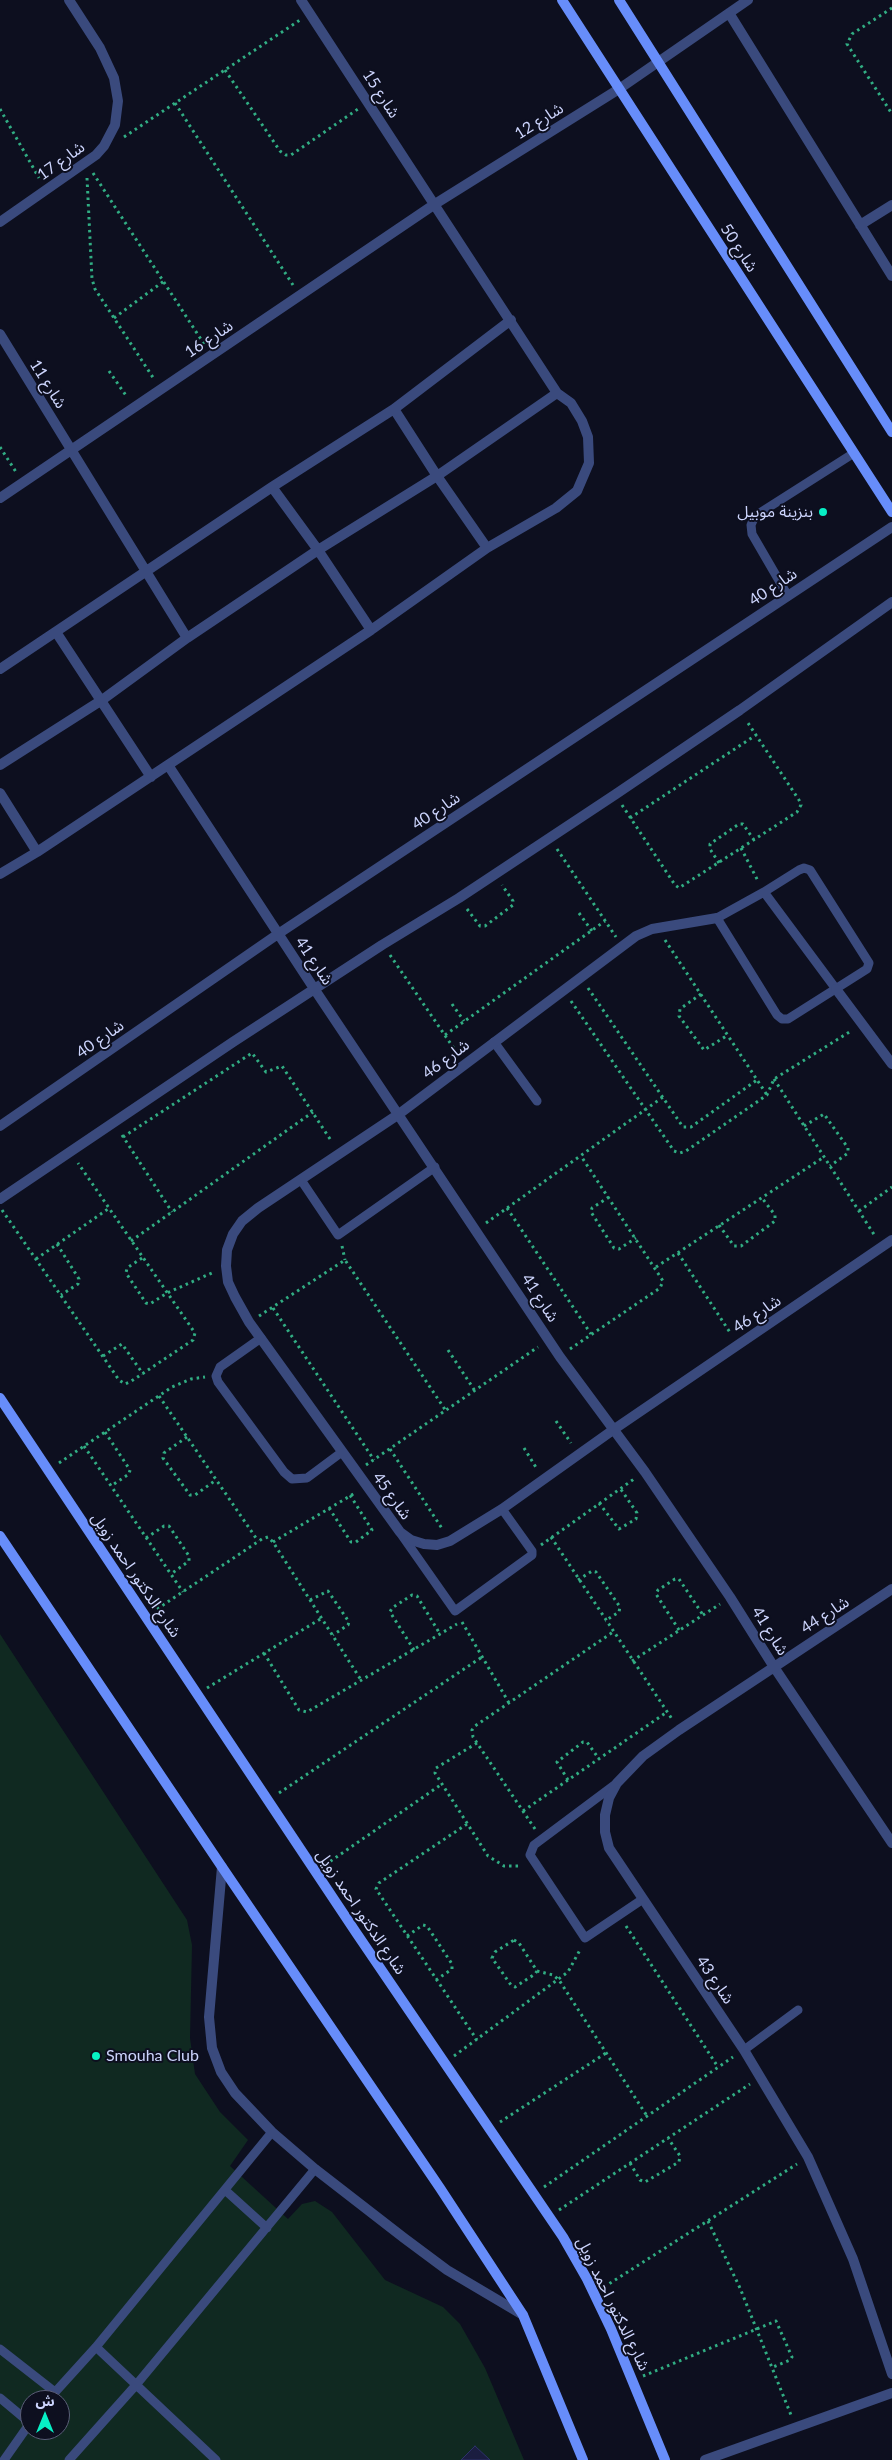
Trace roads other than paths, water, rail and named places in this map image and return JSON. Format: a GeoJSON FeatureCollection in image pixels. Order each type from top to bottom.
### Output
{"type":"FeatureCollection","features":[{"type":"Feature","properties":{"kind":"street","name":"شارع 17"},"geometry":{"type":"LineString","coordinates":[[0,222],[86,162],[104,146],[115,125],[118,101],[114,78],[100,48],[69,0]]}},
{"type":"Feature","properties":{"kind":"street","name":"شارع 15"},"geometry":{"type":"LineString","coordinates":[[0,874],[37,852],[371,630],[487,548],[556,508],[577,491],[589,463],[588,437],[582,420],[571,403],[557,393],[301,0]]}},
{"type":"Feature","properties":{"kind":"street","name":"شارع 50"},"geometry":{"type":"LineString","coordinates":[[562,0],[892,512]]}},
{"type":"Feature","properties":{"kind":"street","name":"شارع 50"},"geometry":{"type":"LineString","coordinates":[[619,0],[892,432]]}},
{"type":"Feature","properties":{"kind":"street","name":"شارع 12"},"geometry":{"type":"LineString","coordinates":[[435,204],[619,89],[748,0]]}},
{"type":"Feature","properties":{"kind":"street"},"geometry":{"type":"LineString","coordinates":[[729,13],[892,276]]}},
{"type":"Feature","properties":{"kind":"street","name":"شارع 16"},"geometry":{"type":"LineString","coordinates":[[0,498],[435,204]]}},
{"type":"Feature","properties":{"kind":"street"},"geometry":{"type":"LineString","coordinates":[[860,225],[892,205]]}},
{"type":"Feature","properties":{"kind":"street"},"geometry":{"type":"LineString","coordinates":[[0,669],[272,486],[394,409],[511,320]]}},
{"type":"Feature","properties":{"kind":"street","name":"شارع 11"},"geometry":{"type":"LineString","coordinates":[[0,334],[145,573],[187,638]]}},
{"type":"Feature","properties":{"kind":"street"},"geometry":{"type":"LineString","coordinates":[[0,765],[102,700],[187,638],[318,550],[437,476],[557,393]]}},
{"type":"Feature","properties":{"kind":"street"},"geometry":{"type":"LineString","coordinates":[[394,409],[437,476],[487,548]]}},
{"type":"Feature","properties":{"kind":"street"},"geometry":{"type":"LineString","coordinates":[[272,486],[318,550],[371,630]]}},
{"type":"Feature","properties":{"kind":"street","name":"شارع 40"},"geometry":{"type":"LineString","coordinates":[[0,1126],[278,934],[892,527]]}},
{"type":"Feature","properties":{"kind":"street"},"geometry":{"type":"LineString","coordinates":[[0,1199],[382,944],[459,898],[616,794],[740,710],[892,602]]}},
{"type":"Feature","properties":{"kind":"street"},"geometry":{"type":"LineString","coordinates":[[56,632],[151,777]]}},
{"type":"Feature","properties":{"kind":"street","name":"شارع 41"},"geometry":{"type":"LineString","coordinates":[[168,765],[315,990],[560,1357],[645,1472],[892,1843]]}},
{"type":"Feature","properties":{"kind":"street"},"geometry":{"type":"LineString","coordinates":[[0,793],[37,852]]}},
{"type":"Feature","properties":{"kind":"street","name":"شارع 46"},"geometry":{"type":"LineString","coordinates":[[226,1266],[227,1250],[233,1234],[242,1221],[399,1114],[636,936],[658,928],[717,918]]}},
{"type":"Feature","properties":{"kind":"street"},"geometry":{"type":"LineString","coordinates":[[836,989],[892,1064]]}},
{"type":"Feature","properties":{"kind":"street","name":"شارع 46"},"geometry":{"type":"LineString","coordinates":[[614,1430],[892,1240]]}},
{"type":"Feature","properties":{"kind":"street","name":"شارع 45"},"geometry":{"type":"LineString","coordinates":[[226,1266],[228,1282],[249,1322],[366,1486],[400,1532],[410,1540],[437,1545],[450,1541],[502,1509],[614,1430]]}},
{"type":"Feature","properties":{"kind":"street","name":"شارع الدكتور احمد زويل"},"geometry":{"type":"LineString","coordinates":[[0,1398],[444,2063],[564,2237],[594,2293],[665,2460]]}},
{"type":"Feature","properties":{"kind":"street"},"geometry":{"type":"LineString","coordinates":[[0,1536],[440,2188],[523,2315],[582,2460]]}},
{"type":"Feature","properties":{"kind":"street","name":"شارع 44"},"geometry":{"type":"LineString","coordinates":[[774,1667],[892,1589]]}},
{"type":"Feature","properties":{"kind":"street","name":"شارع 43"},"geometry":{"type":"LineString","coordinates":[[774,1667],[643,1756],[617,1783],[607,1806],[605,1832],[609,1848],[744,2050],[808,2157],[853,2259],[892,2374]]}},
{"type":"Feature","properties":{"kind":"street"},"geometry":{"type":"LineString","coordinates":[[222,1867],[209,2017],[212,2048],[221,2072],[235,2093],[272,2132],[314,2169],[447,2270],[523,2315]]}},
{"type":"Feature","properties":{"kind":"street"},"geometry":{"type":"LineString","coordinates":[[706,2460],[892,2393]]}},
{"type":"Feature","properties":{"kind":"lane"},"geometry":{"type":"LineString","coordinates":[[788,596],[752,534],[751,525],[755,516],[854,453]]}},
{"type":"Feature","properties":{"kind":"lane"},"geometry":{"type":"LineString","coordinates":[[801,868],[813,871],[869,963],[867,969],[788,1019],[782,1019],[777,1015],[717,918],[764,892],[801,868]]}},
{"type":"Feature","properties":{"kind":"lane"},"geometry":{"type":"LineString","coordinates":[[764,892],[836,989]]}},
{"type":"Feature","properties":{"kind":"lane"},"geometry":{"type":"LineString","coordinates":[[494,1042],[537,1101]]}},
{"type":"Feature","properties":{"kind":"lane"},"geometry":{"type":"LineString","coordinates":[[301,1180],[338,1235],[434,1167]]}},
{"type":"Feature","properties":{"kind":"lane"},"geometry":{"type":"LineString","coordinates":[[261,1338],[220,1367],[216,1376],[218,1382],[287,1476],[302,1480],[342,1452]]}},
{"type":"Feature","properties":{"kind":"lane"},"geometry":{"type":"LineString","coordinates":[[400,1532],[456,1611],[531,1556],[532,1551],[502,1509]]}},
{"type":"Feature","properties":{"kind":"lane"},"geometry":{"type":"LineString","coordinates":[[617,1783],[542,1839],[532,1848],[530,1855],[532,1861],[585,1938],[643,1899]]}},
{"type":"Feature","properties":{"kind":"lane"},"geometry":{"type":"LineString","coordinates":[[744,2050],[798,2010]]}},
{"type":"Feature","properties":{"kind":"lane"},"geometry":{"type":"LineString","coordinates":[[57,2390],[96,2346],[272,2132]]}},
{"type":"Feature","properties":{"kind":"lane"},"geometry":{"type":"LineString","coordinates":[[68,2460],[136,2385],[314,2169]]}},
{"type":"Feature","properties":{"kind":"lane"},"geometry":{"type":"LineString","coordinates":[[225,2190],[267,2228]]}},
{"type":"Feature","properties":{"kind":"lane"},"geometry":{"type":"LineString","coordinates":[[96,2346],[216,2460]]}},
{"type":"Feature","properties":{"kind":"lane"},"geometry":{"type":"LineString","coordinates":[[0,2348],[52,2390]]}},
{"type":"Feature","properties":{"kind":"lane"},"geometry":{"type":"LineString","coordinates":[[0,2398],[20,2415]]}},
{"type":"Feature","properties":{"kind":"lane"},"geometry":{"type":"LineString","coordinates":[[4,2460],[20,2437]]}},
{"type":"Feature","properties":{"kind":"place","name":"بنزينة موبيل"},"geometry":{"type":"Point","coordinates":[823,512]}},
{"type":"Feature","properties":{"kind":"place","name":"Smouha Club"},"geometry":{"type":"Point","coordinates":[96,2056]}}]}
